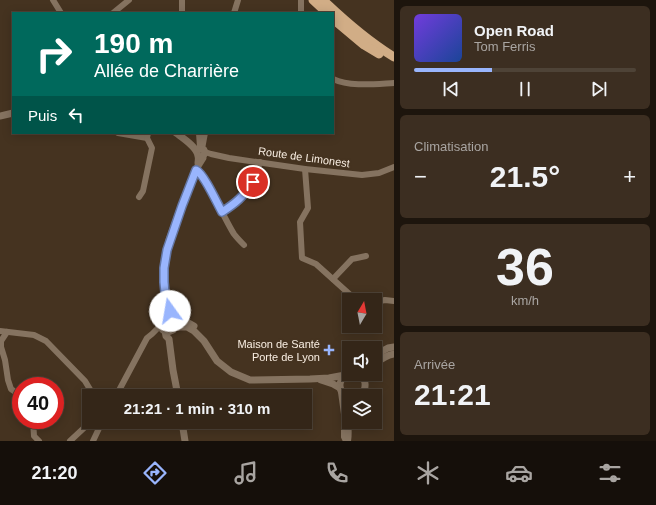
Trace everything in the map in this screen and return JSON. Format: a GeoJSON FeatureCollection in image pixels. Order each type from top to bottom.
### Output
{"type":"FeatureCollection","features":[{"type":"Feature","properties":{"kind":"main road"},"geometry":{"type":"LineString","coordinates":[[314,0],[326,12]]}},
{"type":"Feature","properties":{"kind":"main road"},"geometry":{"type":"LineString","coordinates":[[323,0],[360,33],[379,48],[394,57]]}},
{"type":"Feature","properties":{"kind":"main road"},"geometry":{"type":"LineString","coordinates":[[334,20],[364,45],[394,63]]}},
{"type":"Feature","properties":{"kind":"street"},"geometry":{"type":"LineString","coordinates":[[53,0],[61,12]]}},
{"type":"Feature","properties":{"kind":"street"},"geometry":{"type":"LineString","coordinates":[[114,12],[129,0]]}},
{"type":"Feature","properties":{"kind":"street"},"geometry":{"type":"LineString","coordinates":[[182,0],[182,12]]}},
{"type":"Feature","properties":{"kind":"street"},"geometry":{"type":"LineString","coordinates":[[234,12],[238,0]]}},
{"type":"Feature","properties":{"kind":"street"},"geometry":{"type":"LineString","coordinates":[[301,0],[301,12]]}},
{"type":"Feature","properties":{"kind":"street"},"geometry":{"type":"LineString","coordinates":[[334,79],[348,83],[394,83]]}},
{"type":"Feature","properties":{"kind":"street"},"geometry":{"type":"LineString","coordinates":[[0,116],[12,113]]}},
{"type":"Feature","properties":{"kind":"street"},"geometry":{"type":"LineString","coordinates":[[128,134],[147,136],[152,148],[143,191],[139,197]]}},
{"type":"Feature","properties":{"kind":"street"},"geometry":{"type":"LineString","coordinates":[[178,134],[194,148],[201,151]]}},
{"type":"Feature","properties":{"kind":"street"},"geometry":{"type":"LineString","coordinates":[[198,134],[201,151]]}},
{"type":"Feature","properties":{"kind":"street"},"geometry":{"type":"LineString","coordinates":[[176,389],[172,370],[169,339],[166,336],[163,326],[166,303],[164,268],[167,250],[197,168],[205,134]]}},
{"type":"Feature","properties":{"kind":"street","name":"Route de Limonest"},"geometry":{"type":"LineString","coordinates":[[201,151],[305,169],[362,176],[379,173],[394,167]]}},
{"type":"Feature","properties":{"kind":"street"},"geometry":{"type":"LineString","coordinates":[[222,212],[246,193],[253,182],[260,162]]}},
{"type":"Feature","properties":{"kind":"street"},"geometry":{"type":"LineString","coordinates":[[197,168],[234,234],[244,245]]}},
{"type":"Feature","properties":{"kind":"street"},"geometry":{"type":"LineString","coordinates":[[305,169],[308,208],[300,222],[302,258],[316,264],[348,293]]}},
{"type":"Feature","properties":{"kind":"street"},"geometry":{"type":"LineString","coordinates":[[333,279],[352,259],[366,256]]}},
{"type":"Feature","properties":{"kind":"street"},"geometry":{"type":"LineString","coordinates":[[382,301],[394,302]]}},
{"type":"Feature","properties":{"kind":"street"},"geometry":{"type":"LineString","coordinates":[[166,303],[177,323],[169,339]]}},
{"type":"Feature","properties":{"kind":"street"},"geometry":{"type":"LineString","coordinates":[[120,389],[147,338],[163,326],[165,315],[185,321],[196,327],[205,338],[208,347]]}},
{"type":"Feature","properties":{"kind":"street"},"geometry":{"type":"LineString","coordinates":[[163,326],[168,332],[174,329],[187,327],[194,331],[200,336],[217,361],[231,372],[250,380],[329,378],[342,375]]}},
{"type":"Feature","properties":{"kind":"street"},"geometry":{"type":"LineString","coordinates":[[0,331],[34,335],[46,341],[86,381],[90,389]]}},
{"type":"Feature","properties":{"kind":"street"},"geometry":{"type":"LineString","coordinates":[[7,332],[1,341],[1,347],[10,389],[12,390]]}},
{"type":"Feature","properties":{"kind":"street"},"geometry":{"type":"LineString","coordinates":[[382,351],[394,347]]}},
{"type":"Feature","properties":{"kind":"street"},"geometry":{"type":"LineString","coordinates":[[382,358],[394,354]]}},
{"type":"Feature","properties":{"kind":"street"},"geometry":{"type":"LineString","coordinates":[[310,379],[328,382],[341,390]]}},
{"type":"Feature","properties":{"kind":"street"},"geometry":{"type":"LineString","coordinates":[[342,379],[340,381],[344,414],[344,436],[347,441]]}},
{"type":"Feature","properties":{"kind":"street"},"geometry":{"type":"LineString","coordinates":[[34,429],[34,436],[39,441]]}},
{"type":"Feature","properties":{"kind":"street"},"geometry":{"type":"LineString","coordinates":[[70,441],[83,429]]}},
{"type":"Feature","properties":{"kind":"street"},"geometry":{"type":"LineString","coordinates":[[93,441],[99,429]]}},
{"type":"Feature","properties":{"kind":"street"},"geometry":{"type":"LineString","coordinates":[[183,429],[185,441]]}},
{"type":"Feature","properties":{"kind":"street"},"geometry":{"type":"LineString","coordinates":[[347,441],[349,436],[349,429]]}},
{"type":"Feature","properties":{"kind":"place","name":"Maison de Santé Porte de Lyon"},"geometry":{"type":"Point","coordinates":[329,350]}},
{"type":"Feature","properties":{"kind":"route"},"geometry":{"type":"LineString","coordinates":[[170,311],[166,303],[164,282],[164,268],[167,250],[169,240],[196,170],[204,179],[222,212],[246,193],[253,182]]}}]}
